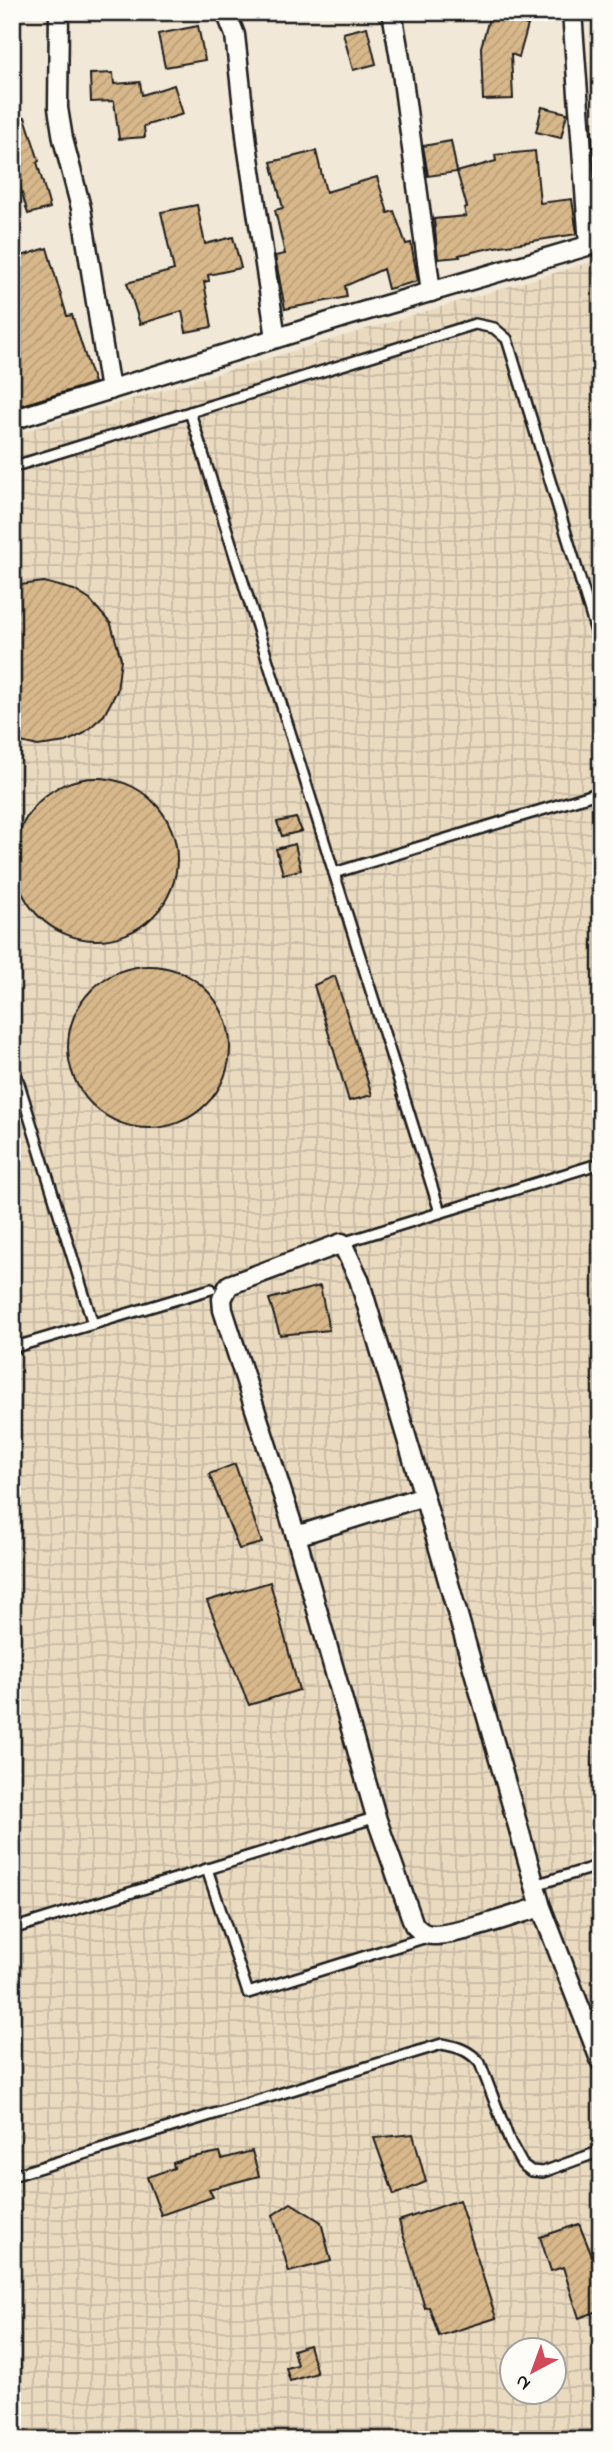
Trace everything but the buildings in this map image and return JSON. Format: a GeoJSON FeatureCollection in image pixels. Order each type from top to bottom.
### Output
{"type":"FeatureCollection","features":[{"type":"Feature","properties":{"kind":"street"},"geometry":{"type":"LineString","coordinates":[[59,12],[58,108],[81,208],[110,390]]}},
{"type":"Feature","properties":{"kind":"street"},"geometry":{"type":"LineString","coordinates":[[226,12],[235,34],[247,144],[276,338]]}},
{"type":"Feature","properties":{"kind":"street"},"geometry":{"type":"LineString","coordinates":[[391,12],[401,65],[432,292]]}},
{"type":"Feature","properties":{"kind":"street"},"geometry":{"type":"LineString","coordinates":[[12,420],[276,338],[595,244],[572,12]]}},
{"type":"Feature","properties":{"kind":"street"},"geometry":{"type":"LineString","coordinates":[[541,1907],[434,1935],[423,1933],[414,1925],[376,1818],[296,1536],[223,1310],[222,1299],[229,1285],[342,1243],[359,1279],[541,1907],[601,2062]]}},
{"type":"Feature","properties":{"kind":"street"},"geometry":{"type":"LineString","coordinates":[[296,1536],[424,1496]]}},
{"type":"Feature","properties":{"kind":"lane"},"geometry":{"type":"LineString","coordinates":[[12,467],[475,324],[494,328],[507,339],[601,648]]}},
{"type":"Feature","properties":{"kind":"lane"},"geometry":{"type":"LineString","coordinates":[[190,412],[440,1212]]}},
{"type":"Feature","properties":{"kind":"lane"},"geometry":{"type":"LineString","coordinates":[[334,873],[601,792]]}},
{"type":"Feature","properties":{"kind":"lane"},"geometry":{"type":"LineString","coordinates":[[12,1061],[93,1324]]}},
{"type":"Feature","properties":{"kind":"lane"},"geometry":{"type":"LineString","coordinates":[[342,1243],[601,1163]]}},
{"type":"Feature","properties":{"kind":"lane"},"geometry":{"type":"LineString","coordinates":[[12,1348],[211,1289]]}},
{"type":"Feature","properties":{"kind":"lane"},"geometry":{"type":"LineString","coordinates":[[12,1929],[376,1818]]}},
{"type":"Feature","properties":{"kind":"lane"},"geometry":{"type":"LineString","coordinates":[[535,1885],[601,1865]]}},
{"type":"Feature","properties":{"kind":"lane"},"geometry":{"type":"LineString","coordinates":[[207,1869],[248,1993],[434,1935]]}},
{"type":"Feature","properties":{"kind":"lane"},"geometry":{"type":"LineString","coordinates":[[12,2176],[442,2044],[463,2048],[473,2054],[480,2063],[510,2142],[522,2164],[531,2171],[543,2172],[601,2151]]}},
{"type":"Feature","properties":{"kind":"shaded area"},"geometry":{"type":"Polygon","coordinates":[[[601,259],[601,2440],[12,2440],[12,435],[601,259]]]}}]}
